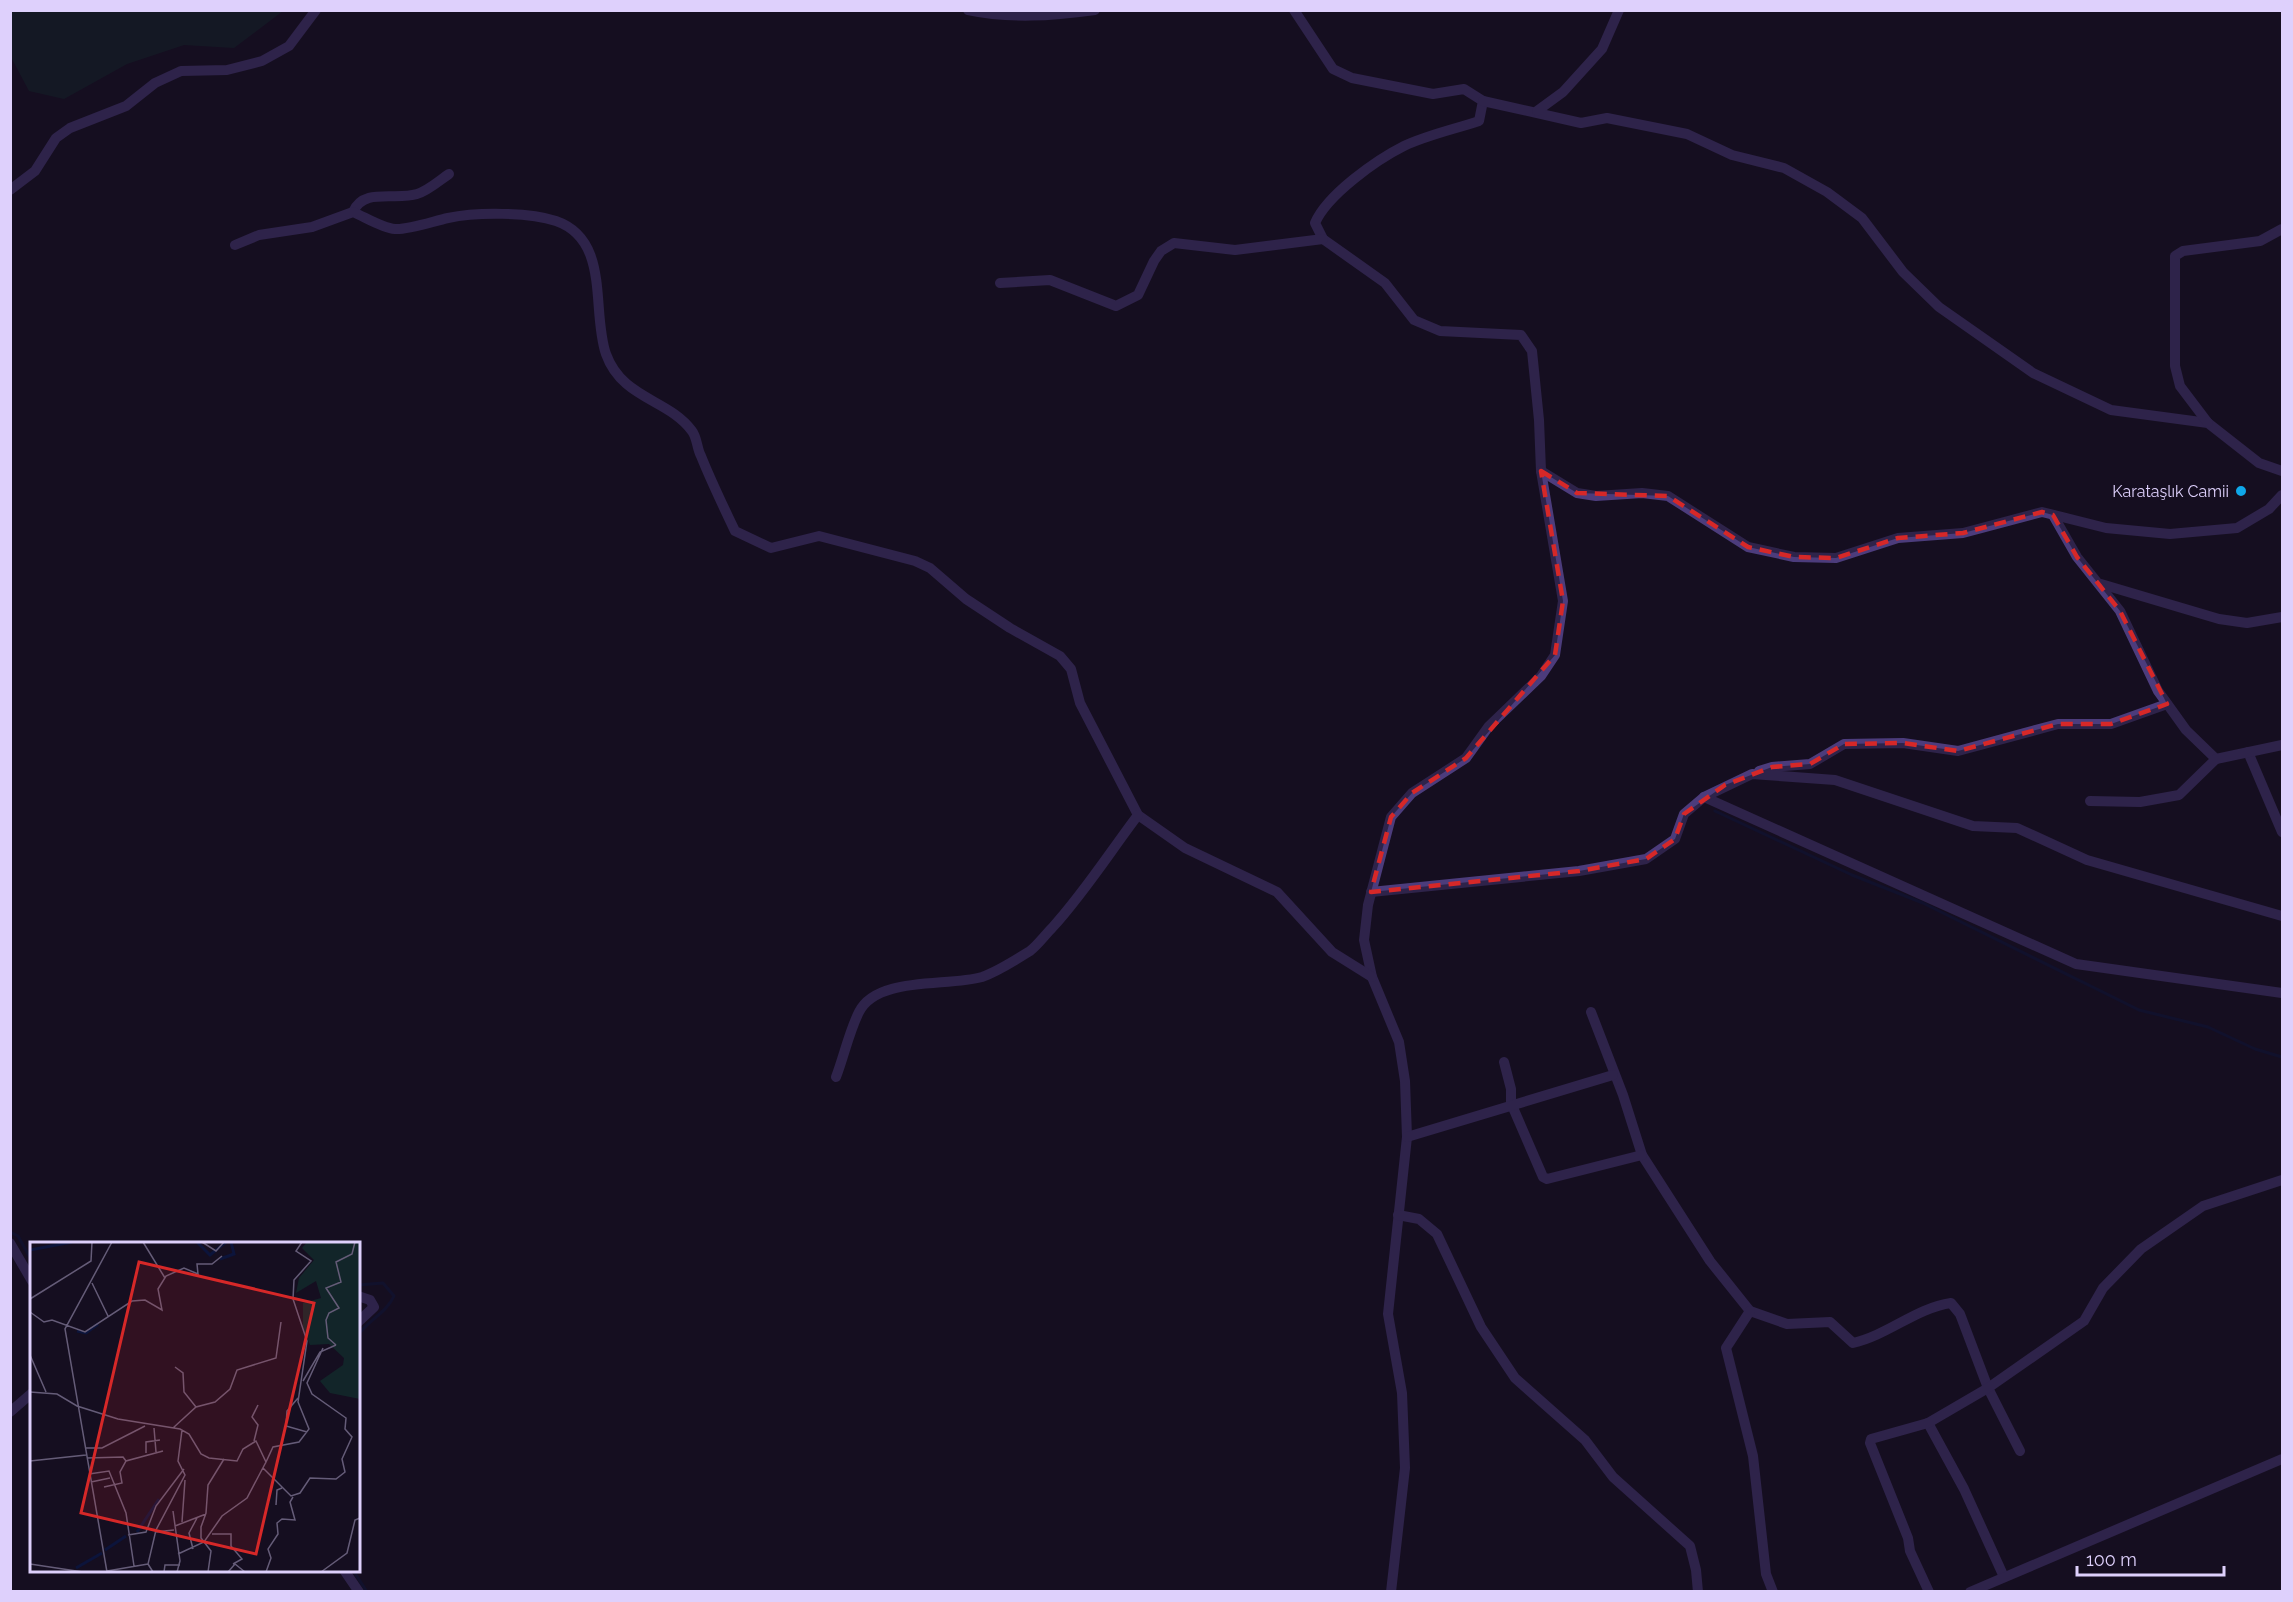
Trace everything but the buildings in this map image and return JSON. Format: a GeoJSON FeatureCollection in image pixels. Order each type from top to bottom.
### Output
{"type":"FeatureCollection","features":[{"type":"Feature","properties":{"kind":"street"},"geometry":{"type":"LineString","coordinates":[[10,190],[35,171],[56,138],[70,128],[126,106],[155,83],[181,71],[227,70],[262,61],[289,46],[316,10]]}},
{"type":"Feature","properties":{"kind":"street"},"geometry":{"type":"LineString","coordinates":[[968,10],[998,16],[1095,10]]}},
{"type":"Feature","properties":{"kind":"street"},"geometry":{"type":"LineString","coordinates":[[1294,10],[1333,69],[1352,78],[1433,94],[1464,89],[1483,101],[1537,111],[1551,118],[1581,123],[1607,118],[1687,134],[1732,155],[1784,168],[1827,192],[1862,218],[1903,272],[1939,307],[2033,373],[2111,410],[2208,423]]}},
{"type":"Feature","properties":{"kind":"street"},"geometry":{"type":"LineString","coordinates":[[1537,111],[1563,92],[1602,49],[1619,10]]}},
{"type":"Feature","properties":{"kind":"street"},"geometry":{"type":"LineString","coordinates":[[1390,1592],[1405,1468],[1402,1393],[1388,1314],[1407,1137],[1406,1081],[1399,1042],[1372,977],[1364,940],[1371,892],[1391,817],[1412,793],[1466,758],[1489,726],[1541,676],[1555,655],[1563,601],[1540,471],[1539,420],[1532,351],[1521,335],[1440,331],[1414,320],[1385,283],[1323,239],[1315,223],[1321,208],[1348,183],[1405,146],[1479,121],[1483,101]]}},
{"type":"Feature","properties":{"kind":"street"},"geometry":{"type":"LineString","coordinates":[[353,212],[356,205],[365,198],[417,194],[449,174]]}},
{"type":"Feature","properties":{"kind":"street"},"geometry":{"type":"LineString","coordinates":[[235,245],[259,235],[312,227],[353,212],[395,229],[456,216],[530,215],[558,222],[574,234],[593,260],[598,325],[611,364],[632,390],[677,418],[693,431],[700,454],[735,531],[771,548],[819,536],[915,561],[930,568],[966,598],[1010,628],[1060,656],[1071,669],[1080,703],[1138,815],[1185,848],[1277,892],[1332,952],[1372,977]]}},
{"type":"Feature","properties":{"kind":"street"},"geometry":{"type":"LineString","coordinates":[[2283,229],[2260,241],[2183,251],[2175,256],[2175,366],[2180,386],[2208,423],[2259,463],[2283,471]]}},
{"type":"Feature","properties":{"kind":"street"},"geometry":{"type":"LineString","coordinates":[[1000,283],[1050,280],[1116,306],[1138,295],[1154,261],[1161,251],[1174,243],[1235,250],[1323,239]]}},
{"type":"Feature","properties":{"kind":"street"},"geometry":{"type":"LineString","coordinates":[[1540,471],[1577,493],[1596,496],[1642,493],[1668,496],[1748,547],[1794,557],[1836,558],[1898,538],[1963,533],[2042,512],[2106,528],[2170,534],[2237,528],[2269,509],[2283,495]]}},
{"type":"Feature","properties":{"kind":"street"},"geometry":{"type":"LineString","coordinates":[[2053,515],[2077,558],[2101,584],[2120,611],[2158,691],[2186,730],[2216,759]]}},
{"type":"Feature","properties":{"kind":"street"},"geometry":{"type":"LineString","coordinates":[[2101,584],[2219,619],[2247,623],[2283,617]]}},
{"type":"Feature","properties":{"kind":"street"},"geometry":{"type":"LineString","coordinates":[[1371,892],[1579,871],[1646,859],[1675,839],[1684,814],[1704,797],[1772,767],[1810,764],[1844,744],[1903,743],[1959,751],[2058,724],[2111,724],[2167,704]]}},
{"type":"Feature","properties":{"kind":"street"},"geometry":{"type":"LineString","coordinates":[[2090,801],[2139,802],[2179,795],[2216,759],[2283,745]]}},
{"type":"Feature","properties":{"kind":"street"},"geometry":{"type":"LineString","coordinates":[[2248,752],[2283,832]]}},
{"type":"Feature","properties":{"kind":"street"},"geometry":{"type":"LineString","coordinates":[[1752,774],[1835,780],[1973,826],[2017,828],[2087,860],[2283,916]]}},
{"type":"Feature","properties":{"kind":"street"},"geometry":{"type":"LineString","coordinates":[[1704,797],[2076,964],[2283,993]]}},
{"type":"Feature","properties":{"kind":"street"},"geometry":{"type":"LineString","coordinates":[[836,1077],[859,1012],[870,998],[882,991],[902,987],[939,985],[980,977],[996,971],[1033,949],[1064,915],[1138,815]]}},
{"type":"Feature","properties":{"kind":"street"},"geometry":{"type":"LineString","coordinates":[[1591,1012],[1613,1075],[1623,1095],[1642,1155],[1710,1261],[1750,1311],[1787,1324],[1830,1322],[1853,1343],[1891,1329],[1934,1307],[1951,1303],[1960,1314],[1988,1389],[2020,1451]]}},
{"type":"Feature","properties":{"kind":"street"},"geometry":{"type":"LineString","coordinates":[[1504,1062],[1511,1089],[1511,1103],[1543,1178],[1547,1179],[1642,1155]]}},
{"type":"Feature","properties":{"kind":"street"},"geometry":{"type":"LineString","coordinates":[[1407,1137],[1511,1103],[1613,1075]]}},
{"type":"Feature","properties":{"kind":"street"},"geometry":{"type":"LineString","coordinates":[[1929,1592],[1910,1551],[1908,1538],[1870,1443],[1871,1439],[1928,1423],[1988,1389],[2084,1321],[2103,1288],[2150,1243],[2203,1206],[2283,1180]]}},
{"type":"Feature","properties":{"kind":"street"},"geometry":{"type":"LineString","coordinates":[[1398,1215],[1419,1220],[1437,1234],[1481,1328],[1515,1378],[1585,1440],[1613,1477],[1690,1546],[1698,1592]]}},
{"type":"Feature","properties":{"kind":"street"},"geometry":{"type":"LineString","coordinates":[[10,1243],[30,1278]]}},
{"type":"Feature","properties":{"kind":"street"},"geometry":{"type":"LineString","coordinates":[[360,1297],[370,1300],[374,1307],[360,1320]]}},
{"type":"Feature","properties":{"kind":"street"},"geometry":{"type":"LineString","coordinates":[[1750,1311],[1726,1348],[1753,1456],[1766,1574],[1773,1592]]}},
{"type":"Feature","properties":{"kind":"street"},"geometry":{"type":"LineString","coordinates":[[10,1412],[30,1395]]}},
{"type":"Feature","properties":{"kind":"street"},"geometry":{"type":"LineString","coordinates":[[1928,1423],[1964,1489],[2004,1577]]}},
{"type":"Feature","properties":{"kind":"street"},"geometry":{"type":"LineString","coordinates":[[1970,1592],[2283,1459]]}},
{"type":"Feature","properties":{"kind":"street"},"geometry":{"type":"LineString","coordinates":[[345,1572],[359,1592]]}},
{"type":"Feature","properties":{"kind":"highlighted area"},"geometry":{"type":"Polygon","coordinates":[[[1541,471],[1577,493],[1668,496],[1748,547],[1794,557],[1836,558],[1898,538],[1963,533],[2042,512],[2053,515],[2077,557],[2120,611],[2167,704],[2111,724],[2058,724],[1958,751],[1903,743],[1844,744],[1810,764],[1772,767],[1725,785],[1684,814],[1675,839],[1646,859],[1579,871],[1371,892],[1391,817],[1412,793],[1466,758],[1555,655],[1563,601],[1541,471]]]}},
{"type":"Feature","properties":{"kind":"green space"},"geometry":{"type":"Polygon","coordinates":[[[10,11],[283,11],[234,48],[184,45],[127,64],[64,99],[29,91],[11,57],[10,11]]]}},
{"type":"Feature","properties":{"kind":"waterway"},"geometry":{"type":"LineString","coordinates":[[1715,811],[1852,875],[1923,903],[2139,1010],[2208,1027],[2255,1049],[2282,1057]]}},
{"type":"Feature","properties":{"kind":"waterway"},"geometry":{"type":"LineString","coordinates":[[10,1232],[18,1236],[30,1257]]}},
{"type":"Feature","properties":{"kind":"waterway"},"geometry":{"type":"LineString","coordinates":[[360,1285],[383,1283],[394,1296],[387,1307],[360,1333]]}},
{"type":"Feature","properties":{"kind":"waterway"},"geometry":{"type":"LineString","coordinates":[[354,1572],[367,1592]]}},
{"type":"Feature","properties":{"kind":"place","name":"Karataşlık Camii"},"geometry":{"type":"Point","coordinates":[2241,491]}}]}
